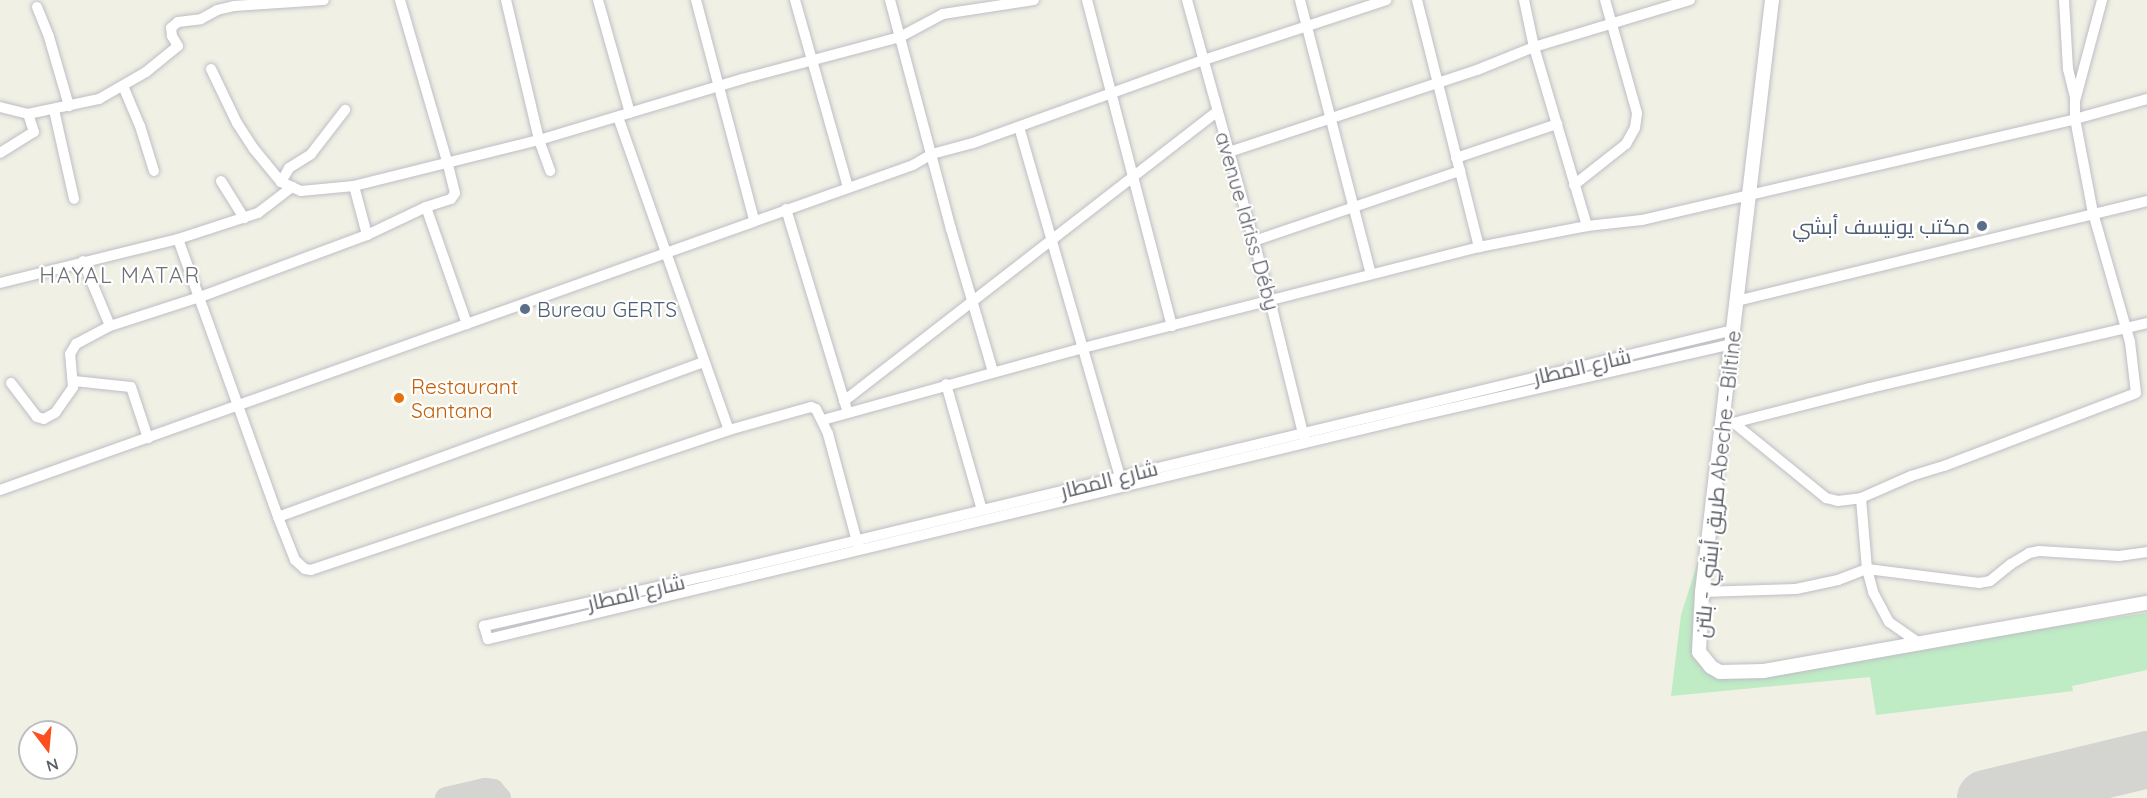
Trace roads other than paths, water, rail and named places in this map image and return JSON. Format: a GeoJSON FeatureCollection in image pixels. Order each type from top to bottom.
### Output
{"type":"FeatureCollection","features":[{"type":"Feature","properties":{"kind":"main road","name":"طريق أبشي - بلتن Abeche - Biltine"},"geometry":{"type":"LineString","coordinates":[[1772,0],[1732,337],[1729,424],[1702,592],[1699,652],[1711,667],[1720,672],[1764,671],[2147,603]]}},
{"type":"Feature","properties":{"kind":"street"},"geometry":{"type":"LineString","coordinates":[[0,107],[28,114],[99,99],[146,72],[178,46],[172,36],[171,28],[177,22],[201,19],[217,10],[234,6],[324,0]]}},
{"type":"Feature","properties":{"kind":"street"},"geometry":{"type":"LineString","coordinates":[[11,383],[37,417],[44,419],[55,413],[74,381],[72,349],[110,326],[200,297],[367,235],[426,207],[451,199],[455,193],[447,161],[400,0]]}},
{"type":"Feature","properties":{"kind":"street"},"geometry":{"type":"LineString","coordinates":[[506,0],[539,140],[550,171]]}},
{"type":"Feature","properties":{"kind":"street"},"geometry":{"type":"LineString","coordinates":[[598,0],[630,113]]}},
{"type":"Feature","properties":{"kind":"street"},"geometry":{"type":"LineString","coordinates":[[696,0],[754,220]]}},
{"type":"Feature","properties":{"kind":"street"},"geometry":{"type":"LineString","coordinates":[[795,0],[848,187]]}},
{"type":"Feature","properties":{"kind":"street"},"geometry":{"type":"LineString","coordinates":[[890,0],[951,229],[993,372]]}},
{"type":"Feature","properties":{"kind":"street"},"geometry":{"type":"LineString","coordinates":[[211,69],[237,123],[281,182],[301,191],[354,186],[447,161],[539,140],[719,86],[900,37],[938,16],[991,4],[1034,0]]}},
{"type":"Feature","properties":{"kind":"street"},"geometry":{"type":"LineString","coordinates":[[1087,0],[1172,326]]}},
{"type":"Feature","properties":{"kind":"street","name":"avenue Idriss Déby"},"geometry":{"type":"LineString","coordinates":[[1187,0],[1216,112],[1270,300],[1304,432],[1304,444]]}},
{"type":"Feature","properties":{"kind":"street"},"geometry":{"type":"LineString","coordinates":[[1300,0],[1371,274]]}},
{"type":"Feature","properties":{"kind":"street"},"geometry":{"type":"LineString","coordinates":[[0,490],[665,251],[913,165],[932,154],[1019,127],[1204,60],[1386,0]]}},
{"type":"Feature","properties":{"kind":"street"},"geometry":{"type":"LineString","coordinates":[[1417,0],[1479,246]]}},
{"type":"Feature","properties":{"kind":"street"},"geometry":{"type":"LineString","coordinates":[[1524,0],[1534,47],[1587,226]]}},
{"type":"Feature","properties":{"kind":"street"},"geometry":{"type":"LineString","coordinates":[[1575,185],[1626,144],[1635,128],[1637,113],[1605,0]]}},
{"type":"Feature","properties":{"kind":"street"},"geometry":{"type":"LineString","coordinates":[[1229,152],[1438,82],[1534,47],[1686,0]]}},
{"type":"Feature","properties":{"kind":"street"},"geometry":{"type":"LineString","coordinates":[[1729,424],[1826,498],[1838,501],[1861,498],[1911,476],[1944,466],[2135,394],[2126,327],[2093,213],[2075,119],[2075,101],[2068,69],[2064,0]]}},
{"type":"Feature","properties":{"kind":"street"},"geometry":{"type":"LineString","coordinates":[[2075,101],[2102,0]]}},
{"type":"Feature","properties":{"kind":"street"},"geometry":{"type":"LineString","coordinates":[[36,7],[49,38],[69,106]]}},
{"type":"Feature","properties":{"kind":"street"},"geometry":{"type":"LineString","coordinates":[[123,86],[140,126],[154,171]]}},
{"type":"Feature","properties":{"kind":"street"},"geometry":{"type":"LineString","coordinates":[[823,420],[946,384],[1479,246],[1587,226],[1642,220],[2075,119],[2147,99]]}},
{"type":"Feature","properties":{"kind":"street"},"geometry":{"type":"LineString","coordinates":[[54,110],[74,199]]}},
{"type":"Feature","properties":{"kind":"street"},"geometry":{"type":"LineString","coordinates":[[281,182],[289,168],[311,154],[345,110]]}},
{"type":"Feature","properties":{"kind":"street"},"geometry":{"type":"LineString","coordinates":[[844,401],[1133,179],[1216,112]]}},
{"type":"Feature","properties":{"kind":"street"},"geometry":{"type":"LineString","coordinates":[[0,153],[34,132],[28,114]]}},
{"type":"Feature","properties":{"kind":"street"},"geometry":{"type":"LineString","coordinates":[[618,117],[729,430]]}},
{"type":"Feature","properties":{"kind":"street"},"geometry":{"type":"LineString","coordinates":[[1456,158],[1557,124]]}},
{"type":"Feature","properties":{"kind":"street"},"geometry":{"type":"LineString","coordinates":[[1019,127],[1119,476]]}},
{"type":"Feature","properties":{"kind":"street"},"geometry":{"type":"LineString","coordinates":[[1254,242],[1460,171]]}},
{"type":"Feature","properties":{"kind":"street"},"geometry":{"type":"LineString","coordinates":[[221,181],[244,218]]}},
{"type":"Feature","properties":{"kind":"street"},"geometry":{"type":"LineString","coordinates":[[354,186],[367,235]]}},
{"type":"Feature","properties":{"kind":"street"},"geometry":{"type":"LineString","coordinates":[[0,283],[178,239],[244,218],[258,213],[292,188]]}},
{"type":"Feature","properties":{"kind":"street"},"geometry":{"type":"LineString","coordinates":[[1737,301],[2147,201]]}},
{"type":"Feature","properties":{"kind":"street"},"geometry":{"type":"LineString","coordinates":[[426,207],[467,324]]}},
{"type":"Feature","properties":{"kind":"street"},"geometry":{"type":"LineString","coordinates":[[786,209],[848,414]]}},
{"type":"Feature","properties":{"kind":"street"},"geometry":{"type":"LineString","coordinates":[[178,239],[278,517],[300,567],[311,570],[802,407],[816,409],[823,420],[860,552]]}},
{"type":"Feature","properties":{"kind":"street"},"geometry":{"type":"LineString","coordinates":[[83,261],[110,326]]}},
{"type":"Feature","properties":{"kind":"street"},"geometry":{"type":"LineString","coordinates":[[1729,424],[2147,323]]}},
{"type":"Feature","properties":{"kind":"street","name":"شارع المطار"},"geometry":{"type":"LineString","coordinates":[[1732,337],[1540,376],[1396,416],[1304,444],[860,552],[488,639],[484,626],[856,540],[1304,432],[1396,416],[1543,387],[1732,337]]}},
{"type":"Feature","properties":{"kind":"street"},"geometry":{"type":"LineString","coordinates":[[278,517],[704,362]]}},
{"type":"Feature","properties":{"kind":"street"},"geometry":{"type":"LineString","coordinates":[[1540,376],[1543,387]]}},
{"type":"Feature","properties":{"kind":"street"},"geometry":{"type":"LineString","coordinates":[[74,381],[131,387],[148,438]]}},
{"type":"Feature","properties":{"kind":"street"},"geometry":{"type":"LineString","coordinates":[[946,384],[982,510]]}},
{"type":"Feature","properties":{"kind":"street"},"geometry":{"type":"LineString","coordinates":[[1861,498],[1867,569],[1873,592],[1889,622],[1921,644]]}},
{"type":"Feature","properties":{"kind":"street"},"geometry":{"type":"LineString","coordinates":[[1702,592],[1796,588],[1838,580],[1867,569],[1979,583],[1990,581],[2029,553],[2039,551],[2119,556],[2147,552]]}},
{"type":"Feature","properties":{"kind":"place","name":"مكتب يونيسف أبشي"},"geometry":{"type":"Point","coordinates":[1982,226]}},
{"type":"Feature","properties":{"kind":"place","name":"Bureau GERTS"},"geometry":{"type":"Point","coordinates":[525,309]}},
{"type":"Feature","properties":{"kind":"place","name":"Restaurant Santana"},"geometry":{"type":"Point","coordinates":[399,398]}},
{"type":"Feature","properties":{"kind":"district","name":"HAYAL MATAR"},"geometry":{"type":"Point","coordinates":[120,276]}}]}
